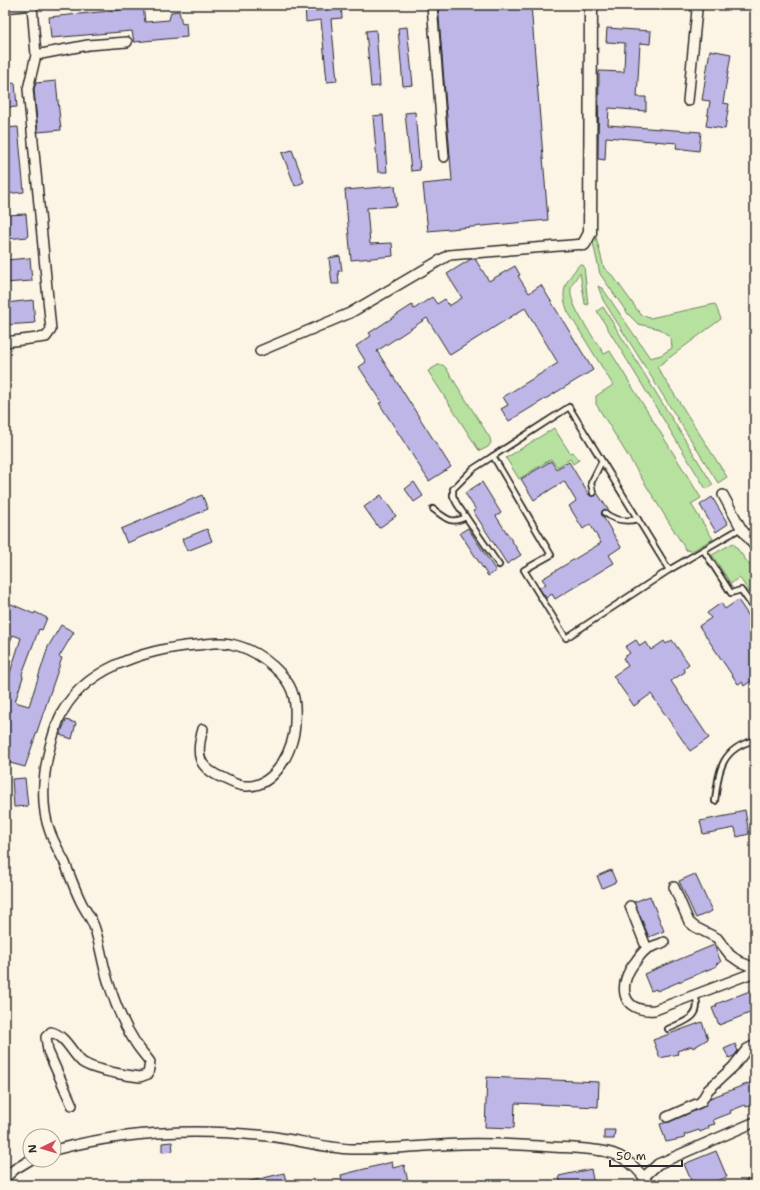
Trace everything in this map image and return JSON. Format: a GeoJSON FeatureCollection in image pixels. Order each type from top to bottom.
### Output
{"type":"FeatureCollection","features":[{"type":"Feature","properties":{"kind":"street"},"geometry":{"type":"LineString","coordinates":[[5,8],[32,5],[36,55],[28,89],[51,330],[46,337],[5,342]]}},
{"type":"Feature","properties":{"kind":"street"},"geometry":{"type":"LineString","coordinates":[[432,5],[444,157]]}},
{"type":"Feature","properties":{"kind":"street"},"geometry":{"type":"LineString","coordinates":[[260,351],[350,313],[449,255],[584,244],[590,233],[591,5]]}},
{"type":"Feature","properties":{"kind":"street"},"geometry":{"type":"LineString","coordinates":[[688,101],[697,10],[693,5]]}},
{"type":"Feature","properties":{"kind":"street"},"geometry":{"type":"LineString","coordinates":[[36,55],[88,45],[127,42]]}},
{"type":"Feature","properties":{"kind":"street"},"geometry":{"type":"LineString","coordinates":[[723,495],[741,528],[755,547]]}},
{"type":"Feature","properties":{"kind":"street"},"geometry":{"type":"LineString","coordinates":[[72,1105],[48,1051],[46,1037],[50,1032],[55,1033],[62,1038],[81,1061],[90,1066],[140,1077],[148,1074],[150,1062],[136,1044],[125,1025],[110,988],[96,930],[81,901],[50,831],[45,804],[45,775],[56,727],[61,714],[79,692],[107,670],[136,656],[179,646],[219,643],[239,646],[262,658],[274,667],[289,684],[294,694],[296,702],[295,727],[292,744],[285,759],[278,768],[272,775],[259,784],[252,786],[238,785],[205,769],[201,764],[199,748],[202,729]]}},
{"type":"Feature","properties":{"kind":"street"},"geometry":{"type":"LineString","coordinates":[[674,887],[689,922],[695,928],[717,938],[730,955],[740,962],[755,968]]}},
{"type":"Feature","properties":{"kind":"street"},"geometry":{"type":"LineString","coordinates":[[630,906],[647,949]]}},
{"type":"Feature","properties":{"kind":"street"},"geometry":{"type":"LineString","coordinates":[[664,942],[647,949],[631,967],[625,978],[623,989],[628,1002],[636,1008],[644,1011],[655,1010],[755,972]]}},
{"type":"Feature","properties":{"kind":"street"},"geometry":{"type":"LineString","coordinates":[[667,1117],[701,1102],[708,1090],[733,1067],[747,1049],[755,1045]]}},
{"type":"Feature","properties":{"kind":"street"},"geometry":{"type":"LineString","coordinates":[[62,1148],[114,1137],[146,1133],[185,1132],[250,1134],[350,1149],[386,1149],[461,1144],[525,1145],[608,1152],[625,1160],[647,1181],[658,1164],[755,1122]]}},
{"type":"Feature","properties":{"kind":"street"},"geometry":{"type":"LineString","coordinates":[[5,1178],[22,1165]]}},
{"type":"Feature","properties":{"kind":"street"},"geometry":{"type":"LineString","coordinates":[[749,1185],[755,1182]]}},
{"type":"Feature","properties":{"kind":"lane"},"geometry":{"type":"LineString","coordinates":[[499,565],[453,496],[453,489],[473,469],[569,407],[669,570]]}},
{"type":"Feature","properties":{"kind":"lane"},"geometry":{"type":"LineString","coordinates":[[493,456],[551,555],[524,570],[566,638],[669,570],[704,551],[741,528]]}},
{"type":"Feature","properties":{"kind":"lane"},"geometry":{"type":"LineString","coordinates":[[593,493],[591,483],[602,461]]}},
{"type":"Feature","properties":{"kind":"lane"},"geometry":{"type":"LineString","coordinates":[[433,509],[450,521],[457,522],[466,517]]}},
{"type":"Feature","properties":{"kind":"lane"},"geometry":{"type":"LineString","coordinates":[[605,513],[611,518],[624,521],[638,519]]}},
{"type":"Feature","properties":{"kind":"lane"},"geometry":{"type":"LineString","coordinates":[[704,551],[731,593],[741,590],[755,610]]}},
{"type":"Feature","properties":{"kind":"lane"},"geometry":{"type":"LineString","coordinates":[[715,801],[719,770],[727,756],[735,748],[755,740]]}},
{"type":"Feature","properties":{"kind":"lane"},"geometry":{"type":"LineString","coordinates":[[668,1029],[693,1017],[697,1010],[698,1003],[695,995]]}},
{"type":"Feature","properties":{"kind":"green space"},"geometry":{"type":"Polygon","coordinates":[[[596,237],[604,268],[613,276],[641,315],[650,318],[715,304],[721,319],[657,367],[727,477],[718,483],[603,300],[598,286],[603,289],[650,358],[661,355],[672,348],[671,338],[660,329],[638,324],[628,314],[600,274],[592,238],[596,237]]]}},
{"type":"Feature","properties":{"kind":"green space"},"geometry":{"type":"Polygon","coordinates":[[[580,264],[584,266],[588,305],[585,304],[580,273],[571,289],[571,296],[578,313],[604,354],[610,351],[701,498],[691,504],[713,539],[692,551],[686,550],[596,404],[596,396],[613,385],[568,312],[564,298],[565,286],[580,264]]]}},
{"type":"Feature","properties":{"kind":"green space"},"geometry":{"type":"Polygon","coordinates":[[[603,307],[713,485],[706,489],[597,311],[603,307]]]}},
{"type":"Feature","properties":{"kind":"green space"},"geometry":{"type":"Polygon","coordinates":[[[438,365],[443,365],[446,368],[490,438],[491,443],[488,447],[480,451],[478,449],[428,371],[438,365]]]}},
{"type":"Feature","properties":{"kind":"green space"},"geometry":{"type":"Polygon","coordinates":[[[554,428],[570,453],[573,452],[579,460],[573,464],[570,459],[557,467],[551,459],[519,479],[506,458],[554,428]]]}},
{"type":"Feature","properties":{"kind":"green space"},"geometry":{"type":"Polygon","coordinates":[[[733,543],[755,572],[755,600],[739,577],[731,584],[712,555],[733,543]]]}},
{"type":"Feature","properties":{"kind":"building"},"geometry":{"type":"Polygon","coordinates":[[[130,5],[143,5],[145,22],[169,20],[171,12],[179,11],[182,24],[186,23],[187,37],[134,42],[132,31],[51,38],[49,17],[130,9],[130,5]]]}},
{"type":"Feature","properties":{"kind":"building"},"geometry":{"type":"Polygon","coordinates":[[[305,5],[315,5],[315,11],[331,9],[331,5],[341,5],[342,18],[331,19],[337,81],[327,82],[321,20],[306,22],[305,5]]]}},
{"type":"Feature","properties":{"kind":"building"},"geometry":{"type":"Polygon","coordinates":[[[438,5],[531,5],[548,220],[428,231],[423,184],[452,181],[438,5]]]}},
{"type":"Feature","properties":{"kind":"building"},"geometry":{"type":"Polygon","coordinates":[[[407,27],[413,85],[403,86],[398,28],[407,27]]]}},
{"type":"Feature","properties":{"kind":"building"},"geometry":{"type":"Polygon","coordinates":[[[607,28],[651,31],[650,44],[640,43],[637,97],[646,97],[646,111],[609,108],[608,125],[701,132],[699,151],[676,148],[677,143],[606,137],[605,160],[598,159],[599,71],[624,72],[625,43],[606,42],[607,28]]]}},
{"type":"Feature","properties":{"kind":"building"},"geometry":{"type":"Polygon","coordinates":[[[376,30],[380,86],[371,87],[366,31],[376,30]]]}},
{"type":"Feature","properties":{"kind":"building"},"geometry":{"type":"Polygon","coordinates":[[[710,50],[731,54],[723,103],[729,104],[725,129],[706,126],[710,101],[702,100],[710,50]]]}},
{"type":"Feature","properties":{"kind":"building"},"geometry":{"type":"Polygon","coordinates":[[[56,81],[61,130],[38,132],[34,89],[36,83],[56,81]]]}},
{"type":"Feature","properties":{"kind":"building"},"geometry":{"type":"Polygon","coordinates":[[[15,83],[17,107],[5,108],[5,84],[15,83]]]}},
{"type":"Feature","properties":{"kind":"building"},"geometry":{"type":"Polygon","coordinates":[[[415,112],[420,170],[411,171],[405,113],[415,112]]]}},
{"type":"Feature","properties":{"kind":"building"},"geometry":{"type":"Polygon","coordinates":[[[383,115],[387,172],[378,172],[373,116],[383,115]]]}},
{"type":"Feature","properties":{"kind":"building"},"geometry":{"type":"Polygon","coordinates":[[[18,127],[24,192],[5,194],[5,128],[18,127]]]}},
{"type":"Feature","properties":{"kind":"building"},"geometry":{"type":"Polygon","coordinates":[[[292,150],[304,182],[295,186],[282,153],[292,150]]]}},
{"type":"Feature","properties":{"kind":"building"},"geometry":{"type":"Polygon","coordinates":[[[395,186],[397,206],[367,208],[370,244],[392,243],[393,256],[351,260],[345,190],[395,186]]]}},
{"type":"Feature","properties":{"kind":"building"},"geometry":{"type":"Polygon","coordinates":[[[26,214],[28,237],[5,239],[5,215],[26,214]]]}},
{"type":"Feature","properties":{"kind":"building"},"geometry":{"type":"Polygon","coordinates":[[[340,256],[342,271],[338,271],[339,284],[332,284],[329,258],[340,256]]]}},
{"type":"Feature","properties":{"kind":"building"},"geometry":{"type":"Polygon","coordinates":[[[30,258],[32,281],[5,283],[5,260],[30,258]]]}},
{"type":"Feature","properties":{"kind":"building"},"geometry":{"type":"Polygon","coordinates":[[[471,259],[475,259],[489,281],[515,266],[520,275],[518,276],[529,293],[541,285],[593,370],[509,421],[501,409],[508,405],[503,397],[558,363],[525,308],[450,355],[427,318],[377,351],[451,467],[429,481],[379,403],[382,402],[359,367],[366,362],[356,346],[371,336],[369,333],[412,305],[414,309],[432,297],[437,304],[445,299],[449,306],[462,298],[447,274],[471,259]]]}},
{"type":"Feature","properties":{"kind":"building"},"geometry":{"type":"Polygon","coordinates":[[[33,300],[35,323],[5,325],[5,303],[33,300]]]}},
{"type":"Feature","properties":{"kind":"building"},"geometry":{"type":"Polygon","coordinates":[[[551,461],[556,469],[569,462],[589,495],[595,496],[596,491],[609,511],[603,510],[602,515],[621,547],[609,555],[614,563],[555,599],[552,594],[546,598],[539,588],[546,584],[542,579],[601,543],[590,524],[583,529],[569,506],[576,501],[564,481],[534,500],[521,479],[551,461]]]}},
{"type":"Feature","properties":{"kind":"building"},"geometry":{"type":"Polygon","coordinates":[[[414,482],[423,496],[414,502],[405,489],[414,482]]]}},
{"type":"Feature","properties":{"kind":"building"},"geometry":{"type":"Polygon","coordinates":[[[482,482],[501,513],[496,516],[521,555],[507,564],[473,511],[476,510],[465,493],[482,482]]]}},
{"type":"Feature","properties":{"kind":"building"},"geometry":{"type":"Polygon","coordinates":[[[202,495],[208,509],[127,543],[121,529],[202,495]]]}},
{"type":"Feature","properties":{"kind":"building"},"geometry":{"type":"Polygon","coordinates":[[[381,495],[396,516],[379,528],[364,507],[381,495]]]}},
{"type":"Feature","properties":{"kind":"building"},"geometry":{"type":"Polygon","coordinates":[[[712,497],[728,524],[716,532],[700,505],[712,497]]]}},
{"type":"Feature","properties":{"kind":"building"},"geometry":{"type":"Polygon","coordinates":[[[468,528],[496,571],[488,576],[460,533],[468,528]]]}},
{"type":"Feature","properties":{"kind":"building"},"geometry":{"type":"Polygon","coordinates":[[[207,529],[212,541],[187,551],[182,539],[207,529]]]}},
{"type":"Feature","properties":{"kind":"building"},"geometry":{"type":"Polygon","coordinates":[[[738,600],[755,625],[755,678],[744,686],[742,682],[738,684],[699,626],[711,618],[707,613],[721,603],[725,609],[738,600]]]}},
{"type":"Feature","properties":{"kind":"building"},"geometry":{"type":"Polygon","coordinates":[[[9,603],[47,618],[42,630],[39,629],[22,674],[23,677],[15,702],[29,706],[48,647],[61,625],[74,632],[59,657],[62,658],[25,767],[10,763],[8,742],[7,745],[5,745],[5,701],[8,690],[5,689],[21,638],[13,635],[5,652],[5,612],[9,603]]]}},
{"type":"Feature","properties":{"kind":"building"},"geometry":{"type":"Polygon","coordinates":[[[636,640],[640,646],[646,642],[651,650],[664,641],[666,644],[672,640],[689,664],[683,669],[685,672],[671,681],[709,738],[690,751],[651,694],[634,706],[613,676],[628,666],[623,658],[630,653],[625,647],[636,640]]]}},
{"type":"Feature","properties":{"kind":"building"},"geometry":{"type":"Polygon","coordinates":[[[66,720],[76,723],[72,739],[60,735],[66,720]]]}},
{"type":"Feature","properties":{"kind":"building"},"geometry":{"type":"Polygon","coordinates":[[[25,778],[28,806],[14,807],[12,779],[25,778]]]}},
{"type":"Feature","properties":{"kind":"building"},"geometry":{"type":"Polygon","coordinates":[[[745,810],[749,834],[737,837],[735,828],[703,834],[700,821],[736,814],[736,812],[745,810]]]}},
{"type":"Feature","properties":{"kind":"building"},"geometry":{"type":"Polygon","coordinates":[[[611,870],[616,882],[602,888],[597,876],[611,870]]]}},
{"type":"Feature","properties":{"kind":"building"},"geometry":{"type":"Polygon","coordinates":[[[695,874],[712,911],[696,918],[679,881],[695,874]]]}},
{"type":"Feature","properties":{"kind":"building"},"geometry":{"type":"Polygon","coordinates":[[[650,896],[664,931],[649,937],[634,902],[650,896]]]}},
{"type":"Feature","properties":{"kind":"building"},"geometry":{"type":"Polygon","coordinates":[[[714,945],[721,962],[716,964],[717,966],[657,991],[656,989],[651,991],[644,974],[714,945]]]}},
{"type":"Feature","properties":{"kind":"building"},"geometry":{"type":"Polygon","coordinates":[[[755,989],[755,1011],[719,1025],[712,1008],[717,1006],[716,1004],[755,989]]]}},
{"type":"Feature","properties":{"kind":"building"},"geometry":{"type":"Polygon","coordinates":[[[702,1022],[708,1039],[693,1048],[692,1046],[677,1051],[678,1054],[660,1058],[653,1040],[702,1022]]]}},
{"type":"Feature","properties":{"kind":"building"},"geometry":{"type":"Polygon","coordinates":[[[735,1044],[738,1051],[734,1056],[729,1058],[724,1049],[735,1044]]]}},
{"type":"Feature","properties":{"kind":"building"},"geometry":{"type":"Polygon","coordinates":[[[487,1077],[599,1082],[598,1107],[515,1103],[514,1128],[485,1127],[487,1077]]]}},
{"type":"Feature","properties":{"kind":"building"},"geometry":{"type":"Polygon","coordinates":[[[755,1081],[755,1104],[746,1107],[745,1105],[730,1111],[731,1113],[713,1120],[715,1124],[708,1126],[709,1128],[700,1132],[699,1130],[684,1135],[685,1138],[666,1142],[660,1124],[669,1122],[703,1107],[710,1098],[755,1081]]]}},
{"type":"Feature","properties":{"kind":"building"},"geometry":{"type":"Polygon","coordinates":[[[604,1130],[615,1130],[614,1139],[604,1139],[604,1130]]]}},
{"type":"Feature","properties":{"kind":"building"},"geometry":{"type":"Polygon","coordinates":[[[172,1142],[173,1151],[162,1152],[162,1143],[172,1142]]]}},
{"type":"Feature","properties":{"kind":"building"},"geometry":{"type":"Polygon","coordinates":[[[716,1151],[727,1177],[706,1185],[693,1185],[684,1164],[716,1151]]]}},
{"type":"Feature","properties":{"kind":"building"},"geometry":{"type":"Polygon","coordinates":[[[392,1162],[393,1168],[404,1165],[409,1185],[343,1185],[341,1175],[392,1162]]]}},
{"type":"Feature","properties":{"kind":"building"},"geometry":{"type":"Polygon","coordinates":[[[591,1169],[594,1185],[561,1185],[559,1176],[591,1169]]]}},
{"type":"Feature","properties":{"kind":"building"},"geometry":{"type":"Polygon","coordinates":[[[284,1173],[287,1185],[247,1185],[247,1182],[284,1173]]]}}]}
